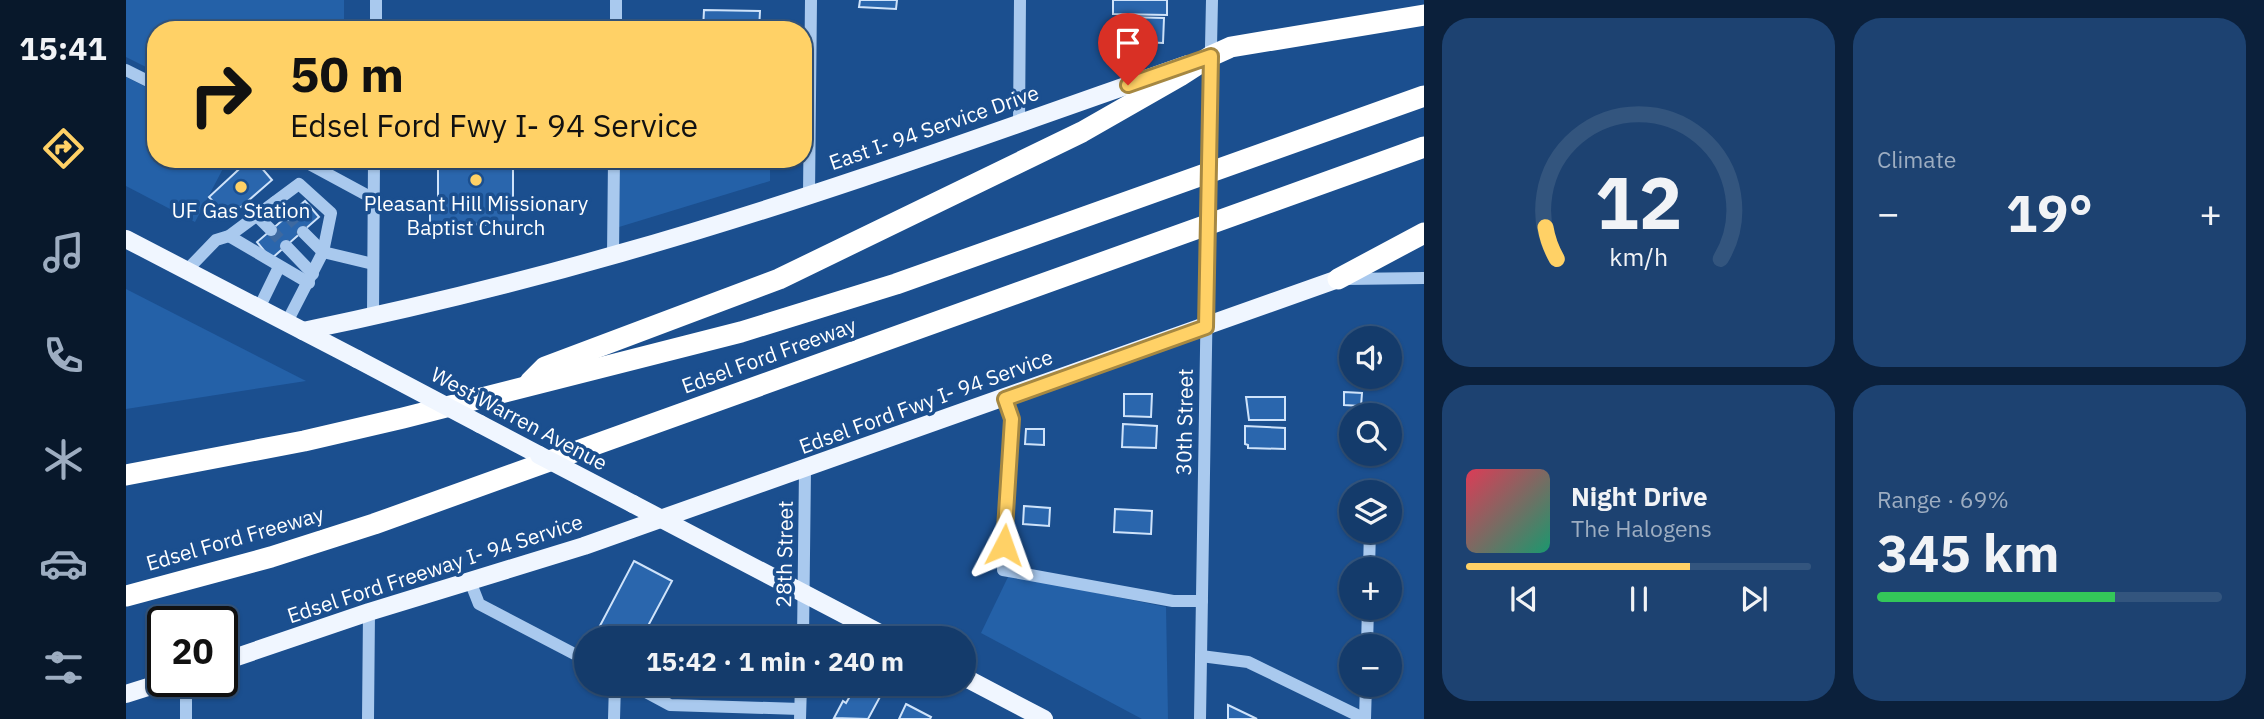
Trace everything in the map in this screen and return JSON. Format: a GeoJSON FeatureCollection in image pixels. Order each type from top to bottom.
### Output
{"type":"FeatureCollection","features":[{"type":"Feature","properties":{"kind":"highway"},"geometry":{"type":"LineString","coordinates":[[526,386],[545,366],[791,273],[1082,132],[1211,56],[1235,46],[1424,15]]}},
{"type":"Feature","properties":{"kind":"highway","name":"Edsel Ford Freeway"},"geometry":{"type":"LineString","coordinates":[[126,475],[304,441],[404,418],[741,332],[896,284],[1424,96]]}},
{"type":"Feature","properties":{"kind":"highway","name":"Edsel Ford Freeway"},"geometry":{"type":"LineString","coordinates":[[126,596],[271,557],[374,524],[1424,146]]}},
{"type":"Feature","properties":{"kind":"highway"},"geometry":{"type":"LineString","coordinates":[[1338,279],[1424,233]]}},
{"type":"Feature","properties":{"kind":"main road","name":"East I- 94 Service Drive"},"geometry":{"type":"LineString","coordinates":[[295,327],[373,316],[613,255],[809,194],[1211,56]]}},
{"type":"Feature","properties":{"kind":"main road","name":"West Warren Avenue"},"geometry":{"type":"LineString","coordinates":[[126,239],[866,626]]}},
{"type":"Feature","properties":{"kind":"main road","name":"Edsel Ford Fwy I- 94 Service"},"geometry":{"type":"LineString","coordinates":[[662,520],[1338,279]]}},
{"type":"Feature","properties":{"kind":"main road","name":"Edsel Ford Freeway I- 94 Service"},"geometry":{"type":"LineString","coordinates":[[238,657],[369,612],[662,520]]}},
{"type":"Feature","properties":{"kind":"main road"},"geometry":{"type":"LineString","coordinates":[[976,683],[1044,719]]}},
{"type":"Feature","properties":{"kind":"main road"},"geometry":{"type":"LineString","coordinates":[[126,694],[147,687]]}},
{"type":"Feature","properties":{"kind":"street"},"geometry":{"type":"LineString","coordinates":[[376,0],[376,21]]}},
{"type":"Feature","properties":{"kind":"street"},"geometry":{"type":"LineString","coordinates":[[616,0],[616,21]]}},
{"type":"Feature","properties":{"kind":"street"},"geometry":{"type":"LineString","coordinates":[[811,0],[811,21]]}},
{"type":"Feature","properties":{"kind":"street"},"geometry":{"type":"LineString","coordinates":[[1019,124],[1020,0]]}},
{"type":"Feature","properties":{"kind":"street","name":"30th Street"},"geometry":{"type":"LineString","coordinates":[[1200,719],[1212,0]]}},
{"type":"Feature","properties":{"kind":"street"},"geometry":{"type":"LineString","coordinates":[[126,70],[147,80]]}},
{"type":"Feature","properties":{"kind":"street"},"geometry":{"type":"LineString","coordinates":[[317,168],[374,199]]}},
{"type":"Feature","properties":{"kind":"street"},"geometry":{"type":"LineString","coordinates":[[373,316],[374,168]]}},
{"type":"Feature","properties":{"kind":"street"},"geometry":{"type":"LineString","coordinates":[[613,255],[614,168]]}},
{"type":"Feature","properties":{"kind":"street"},"geometry":{"type":"LineString","coordinates":[[809,168],[809,194]]}},
{"type":"Feature","properties":{"kind":"street"},"geometry":{"type":"LineString","coordinates":[[187,270],[216,240],[229,236],[299,184],[331,214],[323,252],[311,278],[295,327]]}},
{"type":"Feature","properties":{"kind":"street"},"geometry":{"type":"LineString","coordinates":[[275,202],[288,215]]}},
{"type":"Feature","properties":{"kind":"street"},"geometry":{"type":"LineString","coordinates":[[257,216],[271,230]]}},
{"type":"Feature","properties":{"kind":"street"},"geometry":{"type":"LineString","coordinates":[[303,232],[323,252],[373,264]]}},
{"type":"Feature","properties":{"kind":"street"},"geometry":{"type":"LineString","coordinates":[[229,236],[279,267],[311,278]]}},
{"type":"Feature","properties":{"kind":"street"},"geometry":{"type":"LineString","coordinates":[[286,246],[311,278]]}},
{"type":"Feature","properties":{"kind":"street"},"geometry":{"type":"LineString","coordinates":[[259,308],[279,267]]}},
{"type":"Feature","properties":{"kind":"street"},"geometry":{"type":"LineString","coordinates":[[1338,279],[1424,278]]}},
{"type":"Feature","properties":{"kind":"street"},"geometry":{"type":"LineString","coordinates":[[1005,399],[1012,419],[1003,570],[1173,601],[1202,601]]}},
{"type":"Feature","properties":{"kind":"street","name":"28th Street"},"geometry":{"type":"LineString","coordinates":[[803,626],[804,470]]}},
{"type":"Feature","properties":{"kind":"street"},"geometry":{"type":"LineString","coordinates":[[470,581],[479,604],[574,654]]}},
{"type":"Feature","properties":{"kind":"street"},"geometry":{"type":"LineString","coordinates":[[368,719],[369,612]]}},
{"type":"Feature","properties":{"kind":"street"},"geometry":{"type":"LineString","coordinates":[[1201,656],[1248,662],[1365,719],[1366,697]]}},
{"type":"Feature","properties":{"kind":"street"},"geometry":{"type":"LineString","coordinates":[[614,719],[615,696]]}},
{"type":"Feature","properties":{"kind":"street"},"geometry":{"type":"LineString","coordinates":[[653,696],[670,705],[800,714],[801,696]]}},
{"type":"Feature","properties":{"kind":"street"},"geometry":{"type":"LineString","coordinates":[[186,697],[186,719]]}},
{"type":"Feature","properties":{"kind":"shaded area"},"geometry":{"type":"Polygon","coordinates":[[[126,0],[344,0],[344,21],[147,21],[147,68],[126,57],[126,0]]]}},
{"type":"Feature","properties":{"kind":"shaded area"},"geometry":{"type":"Polygon","coordinates":[[[126,77],[147,88],[147,168],[223,168],[195,222],[126,186],[126,77]]]}},
{"type":"Feature","properties":{"kind":"shaded area"},"geometry":{"type":"Polygon","coordinates":[[[620,168],[770,168],[770,181],[619,227],[620,168]]]}},
{"type":"Feature","properties":{"kind":"shaded area"},"geometry":{"type":"Polygon","coordinates":[[[126,289],[306,381],[126,409],[126,289]]]}},
{"type":"Feature","properties":{"kind":"shaded area"},"geometry":{"type":"Polygon","coordinates":[[[1009,575],[1166,607],[1168,719],[1142,719],[981,633],[1009,575]]]}},
{"type":"Feature","properties":{"kind":"building"},"geometry":{"type":"Polygon","coordinates":[[[860,0],[897,0],[896,9],[859,7],[860,0]]]}},
{"type":"Feature","properties":{"kind":"building"},"geometry":{"type":"Polygon","coordinates":[[[1113,0],[1167,0],[1167,15],[1113,14],[1113,0]]]}},
{"type":"Feature","properties":{"kind":"building"},"geometry":{"type":"Polygon","coordinates":[[[704,10],[760,11],[759,21],[703,21],[704,10]]]}},
{"type":"Feature","properties":{"kind":"building"},"geometry":{"type":"Polygon","coordinates":[[[1124,17],[1164,18],[1163,43],[1123,41],[1124,17]]]}},
{"type":"Feature","properties":{"kind":"building"},"geometry":{"type":"Polygon","coordinates":[[[240,168],[262,168],[272,180],[241,207],[221,211],[209,197],[240,168]]]}},
{"type":"Feature","properties":{"kind":"building","name":"Pleasant Hill Missionary Baptist Church"},"geometry":{"type":"Polygon","coordinates":[[[438,168],[513,168],[513,225],[430,224],[430,201],[438,201],[438,168]]]}},
{"type":"Feature","properties":{"kind":"building"},"geometry":{"type":"Polygon","coordinates":[[[305,201],[319,217],[271,259],[257,242],[305,201]]]}},
{"type":"Feature","properties":{"kind":"building"},"geometry":{"type":"Polygon","coordinates":[[[1344,392],[1362,393],[1361,403],[1344,403],[1344,392]]]}},
{"type":"Feature","properties":{"kind":"building"},"geometry":{"type":"Polygon","coordinates":[[[1124,394],[1152,394],[1151,417],[1124,416],[1124,394]]]}},
{"type":"Feature","properties":{"kind":"building"},"geometry":{"type":"Polygon","coordinates":[[[1246,397],[1285,397],[1285,420],[1249,420],[1246,397]]]}},
{"type":"Feature","properties":{"kind":"building"},"geometry":{"type":"Polygon","coordinates":[[[1123,424],[1157,426],[1156,448],[1122,447],[1123,424]]]}},
{"type":"Feature","properties":{"kind":"building"},"geometry":{"type":"Polygon","coordinates":[[[1245,426],[1285,428],[1285,449],[1248,448],[1245,444],[1245,426]]]}},
{"type":"Feature","properties":{"kind":"building"},"geometry":{"type":"Polygon","coordinates":[[[1026,429],[1044,429],[1044,445],[1025,444],[1026,429]]]}},
{"type":"Feature","properties":{"kind":"building"},"geometry":{"type":"Polygon","coordinates":[[[1024,506],[1050,508],[1049,526],[1023,524],[1024,506]]]}},
{"type":"Feature","properties":{"kind":"building"},"geometry":{"type":"Polygon","coordinates":[[[1115,509],[1152,511],[1151,534],[1114,532],[1115,509]]]}},
{"type":"Feature","properties":{"kind":"building"},"geometry":{"type":"Polygon","coordinates":[[[634,561],[672,581],[648,626],[600,626],[634,561]]]}},
{"type":"Feature","properties":{"kind":"building"},"geometry":{"type":"Polygon","coordinates":[[[850,696],[880,696],[868,719],[834,718],[843,701],[846,703],[850,696]]]}},
{"type":"Feature","properties":{"kind":"building"},"geometry":{"type":"Polygon","coordinates":[[[906,704],[931,717],[930,719],[899,719],[906,704]]]}},
{"type":"Feature","properties":{"kind":"building"},"geometry":{"type":"Polygon","coordinates":[[[1228,705],[1257,719],[1228,719],[1228,705]]]}},
{"type":"Feature","properties":{"kind":"tunnel"},"geometry":{"type":"LineString","coordinates":[[288,215],[303,232]]}},
{"type":"Feature","properties":{"kind":"tunnel"},"geometry":{"type":"LineString","coordinates":[[271,230],[286,246]]}},
{"type":"Feature","properties":{"kind":"place","name":"Pleasant Hill Missionary Baptist Church"},"geometry":{"type":"Point","coordinates":[476,180]}},
{"type":"Feature","properties":{"kind":"place","name":"UF Gas Station"},"geometry":{"type":"Point","coordinates":[241,187]}},
{"type":"Feature","properties":{"kind":"route"},"geometry":{"type":"LineString","coordinates":[[1004,545],[1012,419],[1005,399],[1206,327],[1211,56],[1128,85]]}}]}
